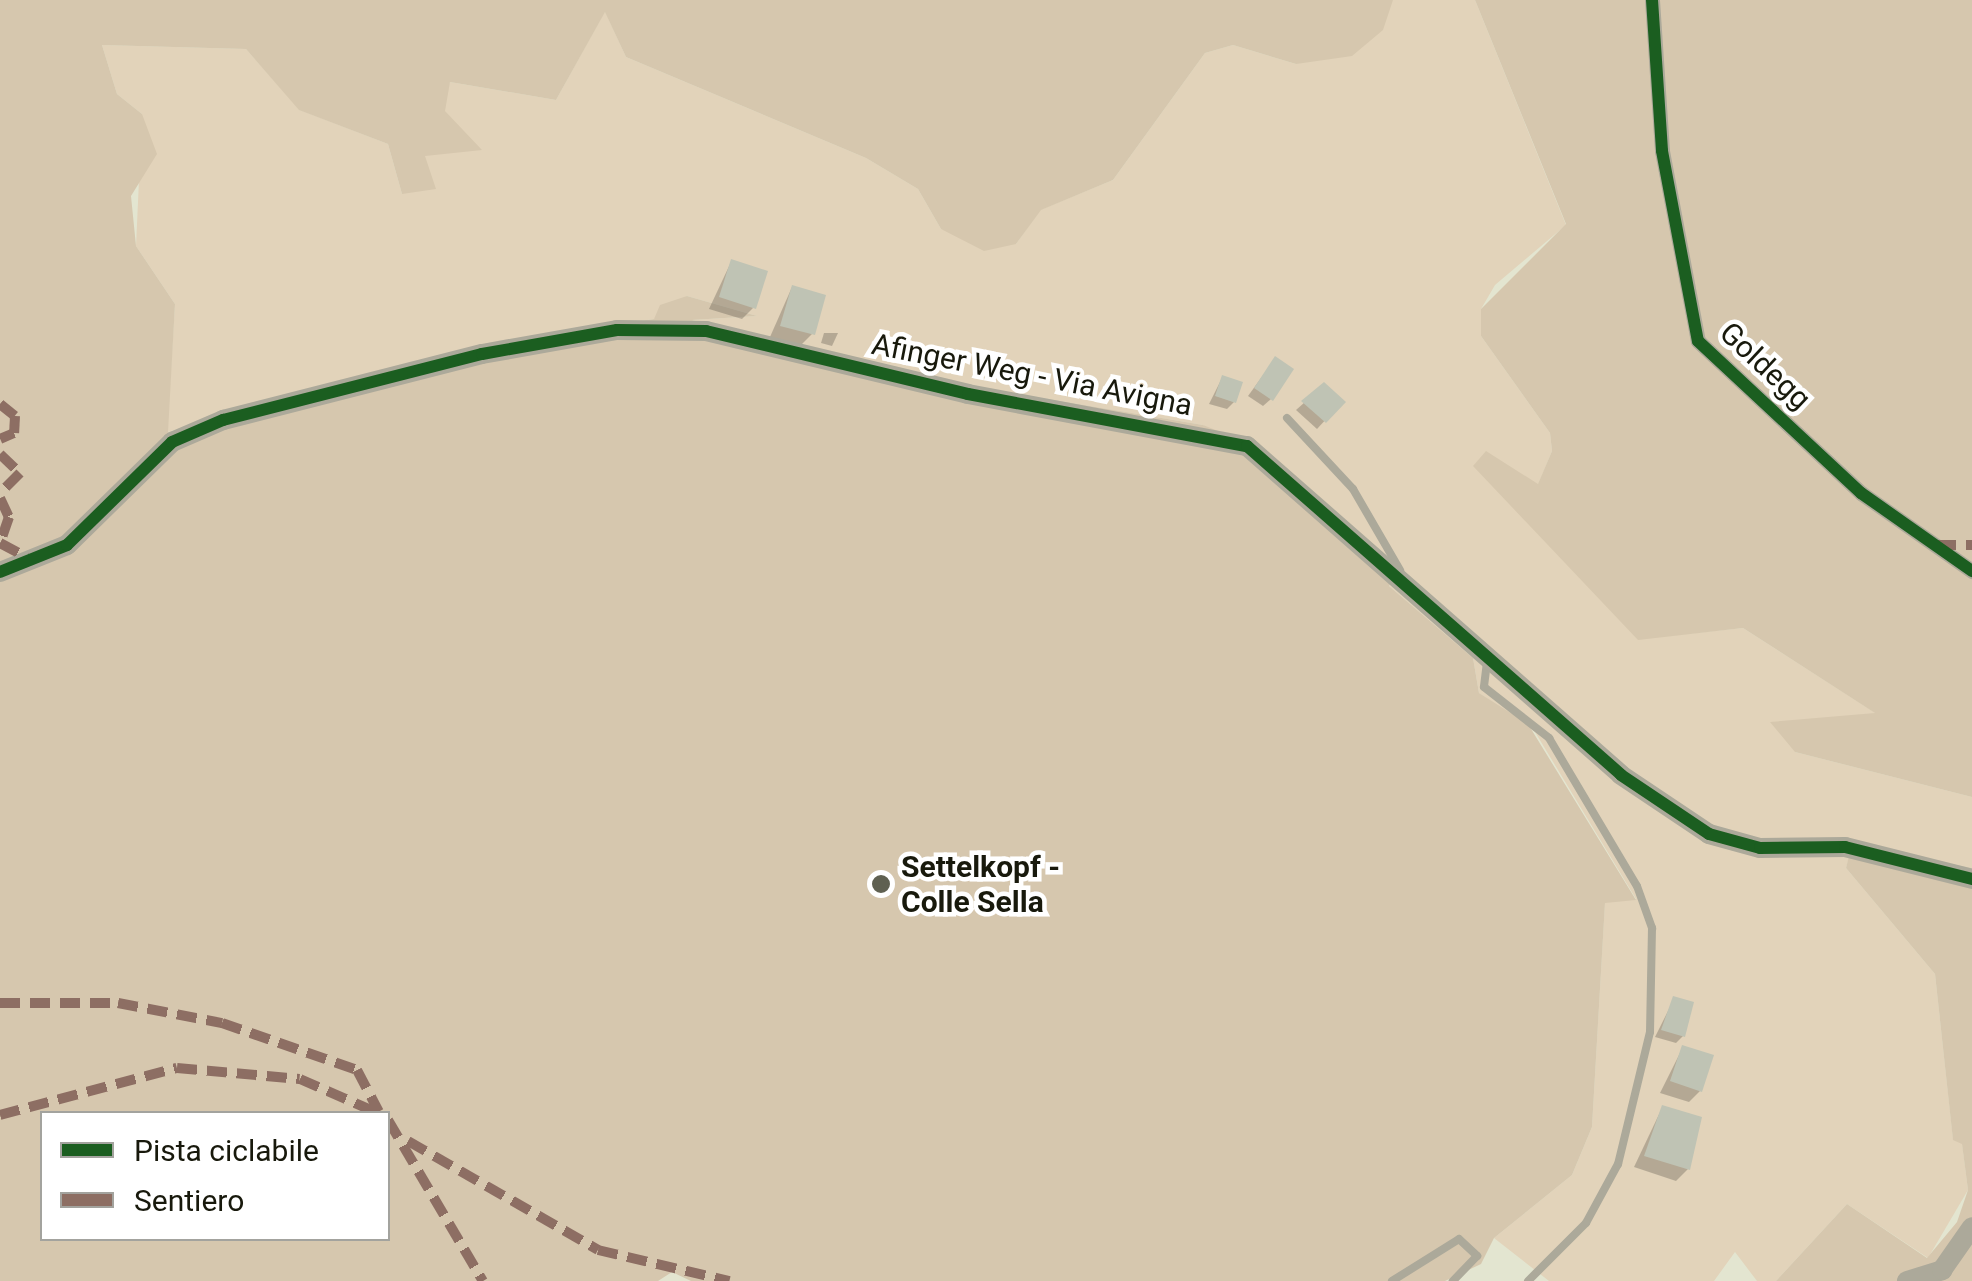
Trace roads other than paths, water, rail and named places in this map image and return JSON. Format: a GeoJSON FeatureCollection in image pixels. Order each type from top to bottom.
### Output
{"type":"FeatureCollection","features":[{"type":"Feature","properties":{"kind":"street","name":"Goldegg"},"geometry":{"type":"LineString","coordinates":[[1652,0],[1662,151],[1698,340],[1861,493],[1972,571]]}},
{"type":"Feature","properties":{"kind":"street","name":"Afinger Weg - Via Avigna"},"geometry":{"type":"LineString","coordinates":[[0,572],[66,545],[172,442],[223,420],[482,354],[662,327],[1226,438],[1267,459],[1422,604],[1621,775],[1709,834],[1760,848],[1845,848],[1972,879]]}},
{"type":"Feature","properties":{"kind":"street"},"geometry":{"type":"LineString","coordinates":[[1907,1281],[1942,1270],[1972,1226]]}},
{"type":"Feature","properties":{"kind":"lane"},"geometry":{"type":"LineString","coordinates":[[1287,418],[1353,488],[1422,604]]}},
{"type":"Feature","properties":{"kind":"lane"},"geometry":{"type":"LineString","coordinates":[[1488,658],[1484,687],[1549,738],[1637,886],[1652,928],[1650,1032],[1618,1164],[1586,1223],[1528,1281]]}},
{"type":"Feature","properties":{"kind":"lane"},"geometry":{"type":"LineString","coordinates":[[1392,1281],[1459,1239],[1476,1256],[1453,1281]]}},
{"type":"Feature","properties":{"kind":"place","name":"Settelkopf - Colle Sella"},"geometry":{"type":"Point","coordinates":[881,884]}}]}
